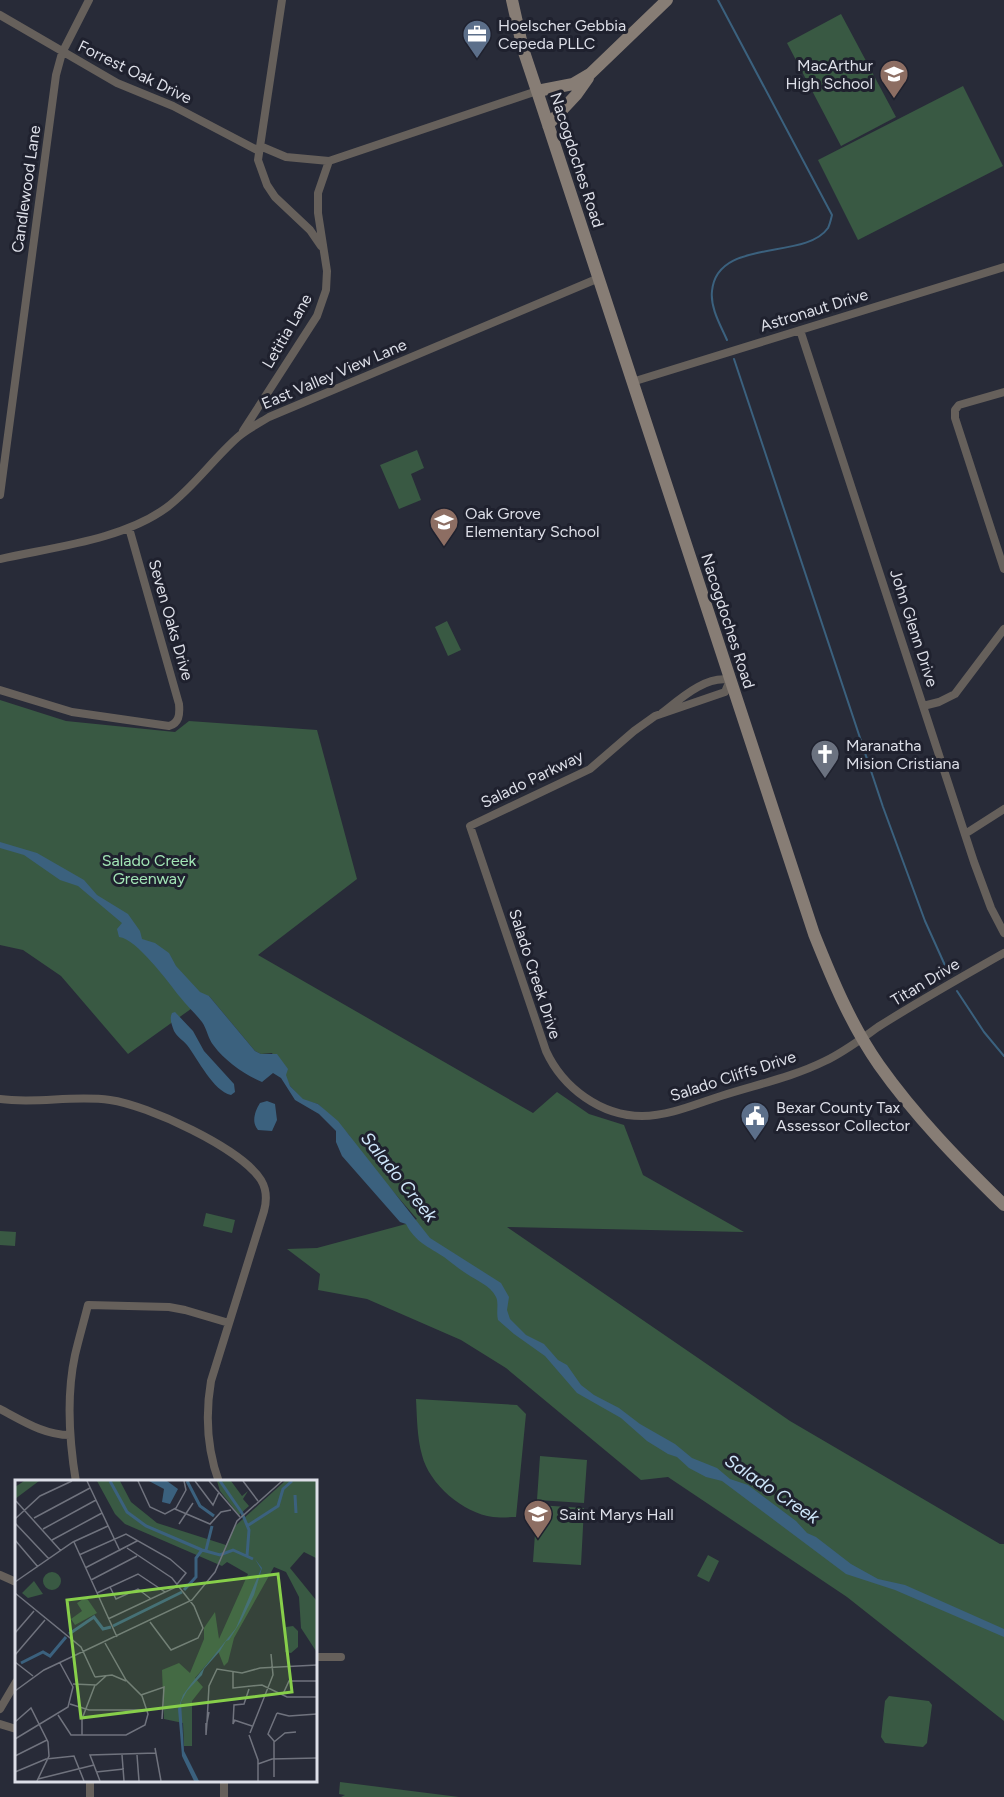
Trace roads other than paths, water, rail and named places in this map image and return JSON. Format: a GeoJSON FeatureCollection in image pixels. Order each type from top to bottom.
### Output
{"type":"FeatureCollection","features":[{"type":"Feature","properties":{"kind":"main road","name":"Nacogdoches Road"},"geometry":{"type":"LineString","coordinates":[[512,0],[523,49],[814,934],[832,978],[879,1065],[909,1105],[1004,1205]]}},
{"type":"Feature","properties":{"kind":"main road"},"geometry":{"type":"LineString","coordinates":[[548,125],[576,95],[590,74],[667,0]]}},
{"type":"Feature","properties":{"kind":"main road"},"geometry":{"type":"LineString","coordinates":[[537,91],[573,84],[590,74]]}},
{"type":"Feature","properties":{"kind":"street","name":"Candlewood Lane"},"geometry":{"type":"LineString","coordinates":[[0,495],[56,75],[63,53],[89,0]]}},
{"type":"Feature","properties":{"kind":"street"},"geometry":{"type":"LineString","coordinates":[[282,0],[258,160],[267,185],[275,197],[310,230],[323,248]]}},
{"type":"Feature","properties":{"kind":"street","name":"Forrest Oak Drive"},"geometry":{"type":"LineString","coordinates":[[0,15],[117,83],[173,106],[259,148],[286,157],[329,161]]}},
{"type":"Feature","properties":{"kind":"street"},"geometry":{"type":"LineString","coordinates":[[329,161],[537,91]]}},
{"type":"Feature","properties":{"kind":"street","name":"Letitia Lane"},"geometry":{"type":"LineString","coordinates":[[239,436],[321,308],[327,281],[327,262],[318,213],[318,193],[329,161]]}},
{"type":"Feature","properties":{"kind":"street","name":"Astronaut Drive"},"geometry":{"type":"LineString","coordinates":[[632,382],[1004,267]]}},
{"type":"Feature","properties":{"kind":"street","name":"East Valley View Lane"},"geometry":{"type":"LineString","coordinates":[[0,559],[142,523],[168,506],[239,436],[282,411],[598,278]]}},
{"type":"Feature","properties":{"kind":"street","name":"John Glenn Drive"},"geometry":{"type":"LineString","coordinates":[[800,330],[965,834],[991,908],[1004,933]]}},
{"type":"Feature","properties":{"kind":"street"},"geometry":{"type":"LineString","coordinates":[[1004,392],[959,405],[955,410],[955,418],[1004,569]]}},
{"type":"Feature","properties":{"kind":"street","name":"Seven Oaks Drive"},"geometry":{"type":"LineString","coordinates":[[0,690],[72,712],[169,726],[174,725],[178,720],[180,712],[177,695],[129,528]]}},
{"type":"Feature","properties":{"kind":"street"},"geometry":{"type":"LineString","coordinates":[[923,706],[939,702],[955,694],[1004,629]]}},
{"type":"Feature","properties":{"kind":"street","name":"Salado Parkway"},"geometry":{"type":"LineString","coordinates":[[470,826],[590,769],[634,731],[687,694],[718,678],[730,680],[725,692],[662,713]]}},
{"type":"Feature","properties":{"kind":"street"},"geometry":{"type":"LineString","coordinates":[[965,834],[1004,809]]}},
{"type":"Feature","properties":{"kind":"street","name":"Salado Creek Drive"},"geometry":{"type":"LineString","coordinates":[[470,826],[550,1062],[564,1080],[582,1096],[605,1108]]}},
{"type":"Feature","properties":{"kind":"street","name":"Titan Drive"},"geometry":{"type":"LineString","coordinates":[[863,1038],[1004,953]]}},
{"type":"Feature","properties":{"kind":"street","name":"Salado Cliffs Drive"},"geometry":{"type":"LineString","coordinates":[[605,1108],[640,1116],[667,1114],[816,1065],[863,1038]]}},
{"type":"Feature","properties":{"kind":"street"},"geometry":{"type":"LineString","coordinates":[[0,1099],[99,1099],[122,1102],[205,1136],[229,1151],[262,1181],[266,1196],[264,1211],[211,1381],[208,1398],[208,1439],[218,1480]]}},
{"type":"Feature","properties":{"kind":"street"},"geometry":{"type":"LineString","coordinates":[[76,1480],[70,1435],[70,1391],[75,1357],[88,1305],[169,1307],[229,1323]]}},
{"type":"Feature","properties":{"kind":"street"},"geometry":{"type":"LineString","coordinates":[[0,1409],[41,1430],[70,1435]]}},
{"type":"Feature","properties":{"kind":"street"},"geometry":{"type":"LineString","coordinates":[[0,1575],[15,1582]]}},
{"type":"Feature","properties":{"kind":"street"},"geometry":{"type":"LineString","coordinates":[[316,1657],[341,1656]]}},
{"type":"Feature","properties":{"kind":"street"},"geometry":{"type":"LineString","coordinates":[[0,1710],[15,1684]]}},
{"type":"Feature","properties":{"kind":"street"},"geometry":{"type":"LineString","coordinates":[[0,1724],[15,1729]]}},
{"type":"Feature","properties":{"kind":"water"},"geometry":{"type":"Polygon","coordinates":[[[0,842],[37,853],[84,880],[97,895],[128,914],[140,931],[142,939],[155,943],[169,953],[176,966],[200,992],[209,996],[255,1051],[261,1054],[277,1054],[288,1069],[286,1075],[290,1086],[303,1099],[318,1104],[338,1121],[430,1238],[501,1283],[509,1297],[507,1310],[510,1319],[526,1335],[544,1344],[558,1360],[567,1365],[581,1385],[675,1444],[692,1458],[717,1468],[730,1479],[748,1485],[796,1521],[807,1533],[816,1537],[851,1564],[878,1579],[905,1585],[1004,1629],[1004,1637],[895,1590],[846,1574],[722,1481],[706,1477],[689,1468],[677,1457],[647,1441],[621,1418],[577,1393],[545,1356],[498,1320],[497,1299],[490,1289],[423,1244],[406,1224],[400,1222],[342,1156],[336,1142],[336,1131],[319,1114],[295,1100],[281,1078],[273,1073],[262,1082],[249,1076],[224,1057],[212,1043],[202,1022],[152,962],[134,945],[119,937],[117,929],[122,923],[78,886],[60,880],[24,855],[0,848],[0,842]]]}},
{"type":"Feature","properties":{"kind":"water"},"geometry":{"type":"Polygon","coordinates":[[[175,1012],[193,1031],[204,1051],[234,1084],[235,1092],[231,1095],[212,1081],[187,1045],[175,1033],[171,1020],[172,1013],[175,1012]]]}},
{"type":"Feature","properties":{"kind":"water"},"geometry":{"type":"Polygon","coordinates":[[[267,1101],[275,1104],[277,1120],[272,1131],[258,1130],[255,1124],[254,1116],[258,1106],[267,1101]]]}},
{"type":"Feature","properties":{"kind":"waterway"},"geometry":{"type":"LineString","coordinates":[[718,0],[832,215],[828,228],[817,238],[801,244],[745,256],[729,263],[717,274],[712,291],[713,304],[716,317],[727,340]]}},
{"type":"Feature","properties":{"kind":"waterway"},"geometry":{"type":"LineString","coordinates":[[734,359],[883,807],[925,921],[948,972]]}},
{"type":"Feature","properties":{"kind":"waterway"},"geometry":{"type":"LineString","coordinates":[[957,991],[984,1032],[1004,1056]]}},
{"type":"Feature","properties":{"kind":"place","name":"Hoelscher Gebbia Cepeda PLLC"},"geometry":{"type":"Point","coordinates":[477,60]}},
{"type":"Feature","properties":{"kind":"place","name":"MacArthur High School"},"geometry":{"type":"Point","coordinates":[894,100]}},
{"type":"Feature","properties":{"kind":"place","name":"Oak Grove Elementary School"},"geometry":{"type":"Point","coordinates":[444,548]}},
{"type":"Feature","properties":{"kind":"place","name":"Maranatha Mision Cristiana"},"geometry":{"type":"Point","coordinates":[825,780]}},
{"type":"Feature","properties":{"kind":"place","name":"Bexar County Tax Assessor Collector"},"geometry":{"type":"Point","coordinates":[755,1142]}},
{"type":"Feature","properties":{"kind":"place","name":"Saint Marys Hall"},"geometry":{"type":"Point","coordinates":[538,1540]}},
{"type":"Feature","properties":{"kind":"park label","name":"Salado Creek Greenway"},"geometry":{"type":"Point","coordinates":[149,869]}},
{"type":"Feature","properties":{"kind":"water label","name":"Salado Creek"},"geometry":{"type":"Point","coordinates":[399,1177]}},
{"type":"Feature","properties":{"kind":"water label","name":"Salado Creek"},"geometry":{"type":"Point","coordinates":[772,1489]}}]}
